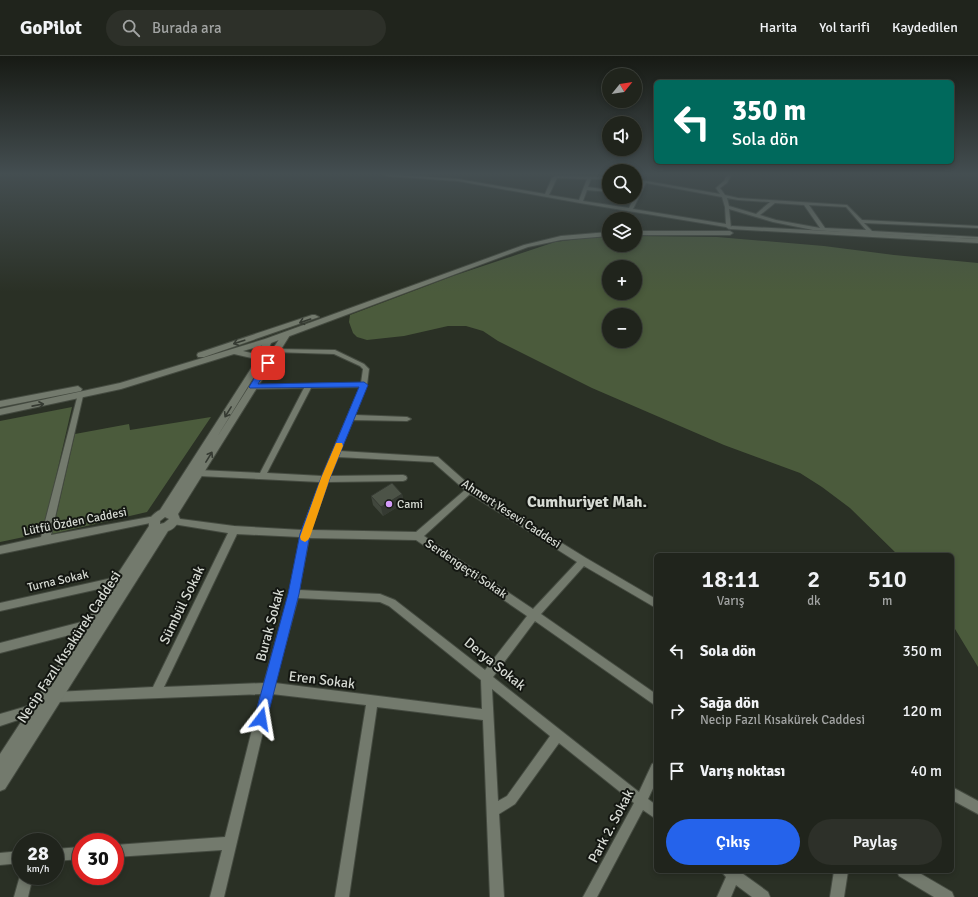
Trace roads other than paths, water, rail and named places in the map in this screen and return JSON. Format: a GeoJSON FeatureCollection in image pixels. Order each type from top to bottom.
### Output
{"type":"FeatureCollection","features":[{"type":"Feature","properties":{"kind":"main road"},"geometry":{"type":"LineString","coordinates":[[642,229],[730,229],[871,233],[978,239]]}},
{"type":"Feature","properties":{"kind":"main road"},"geometry":{"type":"LineString","coordinates":[[642,233],[730,229],[978,244]]}},
{"type":"Feature","properties":{"kind":"main road"},"geometry":{"type":"LineString","coordinates":[[284,332],[519,244],[557,234],[602,231]]}},
{"type":"Feature","properties":{"kind":"main road"},"geometry":{"type":"LineString","coordinates":[[0,404],[78,389],[128,377],[266,338],[380,299],[526,246],[569,237],[602,235]]}},
{"type":"Feature","properties":{"kind":"main road","name":"Necip Fazıl Kısakürek Caddesi"},"geometry":{"type":"LineString","coordinates":[[0,767],[121,580],[199,473],[275,351],[284,332]]}},
{"type":"Feature","properties":{"kind":"main road"},"geometry":{"type":"LineString","coordinates":[[0,412],[80,396],[120,386],[234,352],[266,338]]}},
{"type":"Feature","properties":{"kind":"main road","name":"Necip Fazıl Kısakürek Caddesi"},"geometry":{"type":"LineString","coordinates":[[0,784],[56,697],[164,520],[260,358],[266,338]]}},
{"type":"Feature","properties":{"kind":"main road"},"geometry":{"type":"LineString","coordinates":[[234,352],[246,353],[260,358]]}},
{"type":"Feature","properties":{"kind":"street"},"geometry":{"type":"LineString","coordinates":[[652,214],[730,229],[728,214]]}},
{"type":"Feature","properties":{"kind":"street"},"geometry":{"type":"LineString","coordinates":[[752,214],[774,221],[814,229],[871,233]]}},
{"type":"Feature","properties":{"kind":"street"},"geometry":{"type":"LineString","coordinates":[[813,214],[824,230]]}},
{"type":"Feature","properties":{"kind":"street"},"geometry":{"type":"LineString","coordinates":[[854,214],[871,233]]}},
{"type":"Feature","properties":{"kind":"street"},"geometry":{"type":"LineString","coordinates":[[860,221],[978,227]]}},
{"type":"Feature","properties":{"kind":"street","name":"Burak Sokak"},"geometry":{"type":"LineString","coordinates":[[217,897],[268,688],[294,594],[305,534],[325,478],[364,385],[366,369],[365,366],[334,352],[275,351]]}},
{"type":"Feature","properties":{"kind":"street"},"geometry":{"type":"LineString","coordinates":[[253,387],[364,385]]}},
{"type":"Feature","properties":{"kind":"street"},"geometry":{"type":"LineString","coordinates":[[262,476],[309,386]]}},
{"type":"Feature","properties":{"kind":"street"},"geometry":{"type":"LineString","coordinates":[[45,540],[80,396]]}},
{"type":"Feature","properties":{"kind":"street"},"geometry":{"type":"LineString","coordinates":[[350,417],[407,419]]}},
{"type":"Feature","properties":{"kind":"street","name":"Ahmert Yesevi Caddesi"},"geometry":{"type":"LineString","coordinates":[[335,454],[435,459],[470,490],[583,561],[654,603]]}},
{"type":"Feature","properties":{"kind":"street"},"geometry":{"type":"LineString","coordinates":[[199,473],[325,478],[403,478]]}},
{"type":"Feature","properties":{"kind":"street"},"geometry":{"type":"LineString","coordinates":[[418,536],[470,490]]}},
{"type":"Feature","properties":{"kind":"street","name":"Serdengeçti Sokak"},"geometry":{"type":"LineString","coordinates":[[164,520],[234,530],[305,534],[418,536],[654,700]]}},
{"type":"Feature","properties":{"kind":"street","name":"Lütfü Özden Caddesi"},"geometry":{"type":"LineString","coordinates":[[0,550],[45,540],[164,520]]}},
{"type":"Feature","properties":{"kind":"street","name":"Sümbül Sokak"},"geometry":{"type":"LineString","coordinates":[[156,693],[234,530]]}},
{"type":"Feature","properties":{"kind":"street"},"geometry":{"type":"LineString","coordinates":[[497,897],[486,677],[534,615],[583,561]]}},
{"type":"Feature","properties":{"kind":"street","name":"Turna Sokak"},"geometry":{"type":"LineString","coordinates":[[0,607],[121,580]]}},
{"type":"Feature","properties":{"kind":"street","name":"Derya Sokak"},"geometry":{"type":"LineString","coordinates":[[294,594],[380,598],[397,605],[654,812]]}},
{"type":"Feature","properties":{"kind":"street"},"geometry":{"type":"LineString","coordinates":[[0,648],[93,624]]}},
{"type":"Feature","properties":{"kind":"street","name":"Eren Sokak"},"geometry":{"type":"LineString","coordinates":[[56,697],[268,688],[488,715]]}},
{"type":"Feature","properties":{"kind":"street"},"geometry":{"type":"LineString","coordinates":[[342,897],[372,701]]}},
{"type":"Feature","properties":{"kind":"street"},"geometry":{"type":"LineString","coordinates":[[0,720],[38,708]]}},
{"type":"Feature","properties":{"kind":"street"},"geometry":{"type":"LineString","coordinates":[[493,811],[511,800],[558,735]]}},
{"type":"Feature","properties":{"kind":"street","name":"Park 2. Sokak"},"geometry":{"type":"LineString","coordinates":[[590,897],[641,802],[654,773]]}},
{"type":"Feature","properties":{"kind":"street"},"geometry":{"type":"LineString","coordinates":[[954,794],[978,808]]}},
{"type":"Feature","properties":{"kind":"street"},"geometry":{"type":"LineString","coordinates":[[124,850],[230,843]]}},
{"type":"Feature","properties":{"kind":"street"},"geometry":{"type":"LineString","coordinates":[[0,859],[12,858]]}},
{"type":"Feature","properties":{"kind":"street"},"geometry":{"type":"LineString","coordinates":[[724,897],[731,873],[763,897]]}},
{"type":"Feature","properties":{"kind":"street"},"geometry":{"type":"LineString","coordinates":[[836,897],[841,873]]}},
{"type":"Feature","properties":{"kind":"street"},"geometry":{"type":"LineString","coordinates":[[907,873],[947,897]]}},
{"type":"Feature","properties":{"kind":"street"},"geometry":{"type":"LineString","coordinates":[[21,897],[24,885]]}},
{"type":"Feature","properties":{"kind":"place","name":"Cami"},"geometry":{"type":"Point","coordinates":[389,504]}},
{"type":"Feature","properties":{"kind":"district","name":"Cumhuriyet Mah."},"geometry":{"type":"Point","coordinates":[587,502]}}]}
